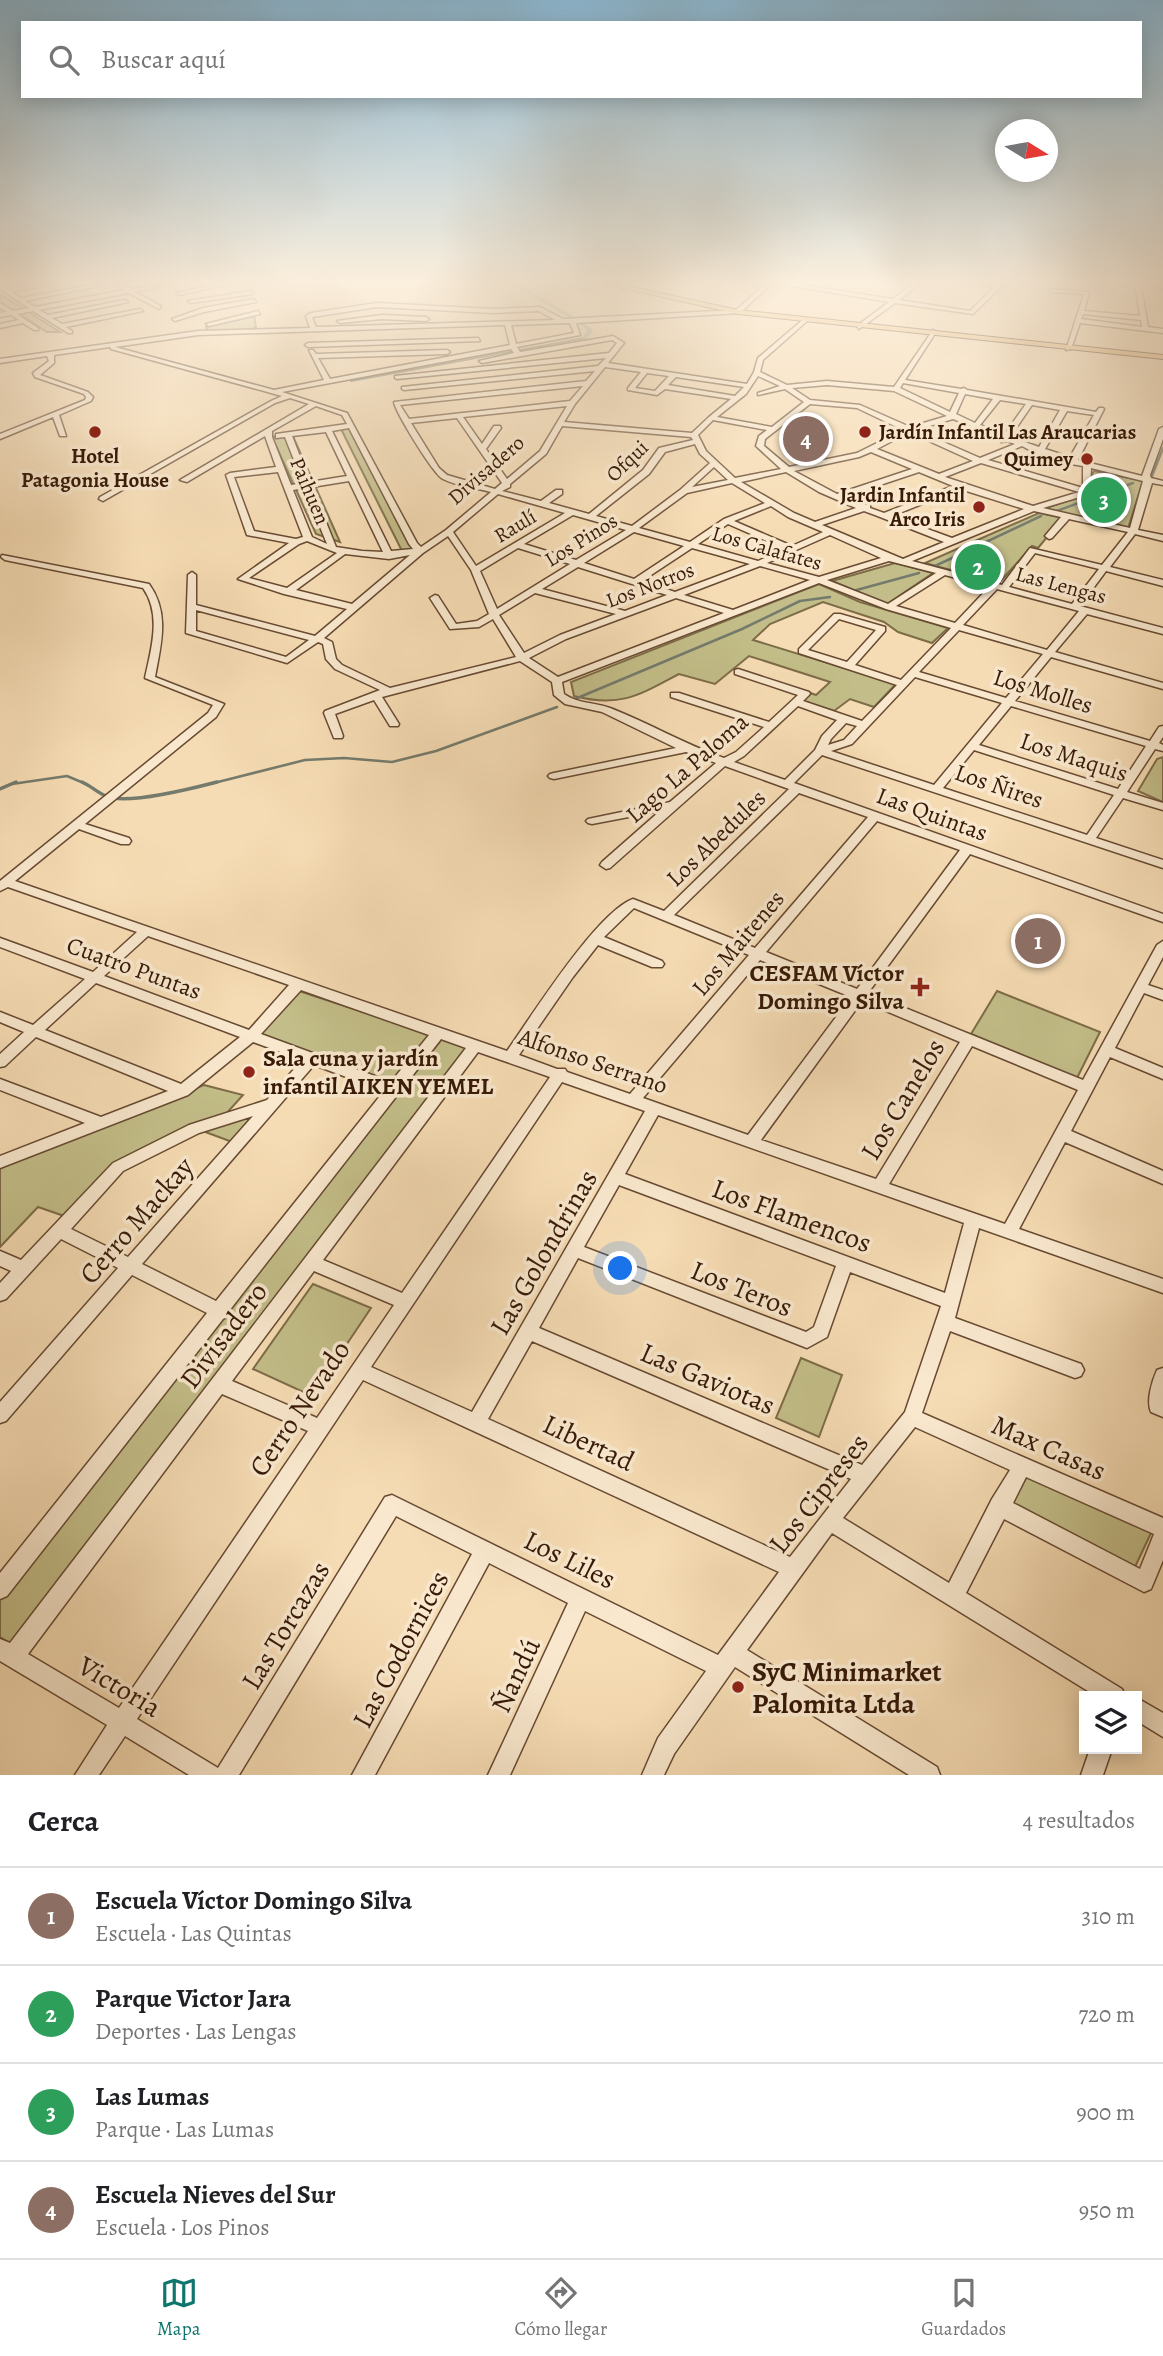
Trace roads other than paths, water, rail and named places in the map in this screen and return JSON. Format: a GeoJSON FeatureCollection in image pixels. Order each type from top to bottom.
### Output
{"type":"FeatureCollection","features":[{"type":"Feature","properties":{"kind":"street"},"geometry":{"type":"LineString","coordinates":[[0,437],[89,401],[90,397],[86,393],[37,376],[36,373],[45,367]]}},
{"type":"Feature","properties":{"kind":"street"},"geometry":{"type":"LineString","coordinates":[[183,367],[315,403],[345,414],[413,544],[420,551]]}},
{"type":"Feature","properties":{"kind":"street"},"geometry":{"type":"LineString","coordinates":[[320,367],[328,381]]}},
{"type":"Feature","properties":{"kind":"street"},"geometry":{"type":"LineString","coordinates":[[365,367],[365,374]]}},
{"type":"Feature","properties":{"kind":"street"},"geometry":{"type":"LineString","coordinates":[[397,367],[396,371],[412,401],[589,383]]}},
{"type":"Feature","properties":{"kind":"street"},"geometry":{"type":"LineString","coordinates":[[396,371],[409,367]]}},
{"type":"Feature","properties":{"kind":"street"},"geometry":{"type":"LineString","coordinates":[[272,391],[423,367]]}},
{"type":"Feature","properties":{"kind":"street"},"geometry":{"type":"LineString","coordinates":[[484,367],[500,392]]}},
{"type":"Feature","properties":{"kind":"street"},"geometry":{"type":"LineString","coordinates":[[404,388],[596,367]]}},
{"type":"Feature","properties":{"kind":"street","name":"Divisadero"},"geometry":{"type":"LineString","coordinates":[[557,681],[522,658],[494,614],[475,570],[449,532],[543,452],[572,403],[602,367]]}},
{"type":"Feature","properties":{"kind":"street"},"geometry":{"type":"LineString","coordinates":[[610,367],[749,386]]}},
{"type":"Feature","properties":{"kind":"street"},"geometry":{"type":"LineString","coordinates":[[559,424],[695,439],[711,418],[749,386],[759,374],[760,367]]}},
{"type":"Feature","properties":{"kind":"street"},"geometry":{"type":"LineString","coordinates":[[896,389],[910,367]]}},
{"type":"Feature","properties":{"kind":"street"},"geometry":{"type":"LineString","coordinates":[[645,371],[630,389],[657,393],[674,375]]}},
{"type":"Feature","properties":{"kind":"street"},"geometry":{"type":"LineString","coordinates":[[759,374],[808,402],[858,406],[980,460],[1087,492]]}},
{"type":"Feature","properties":{"kind":"street"},"geometry":{"type":"LineString","coordinates":[[900,381],[1099,412],[1075,458],[1068,461]]}},
{"type":"Feature","properties":{"kind":"street"},"geometry":{"type":"LineString","coordinates":[[760,394],[783,386],[827,383],[896,389],[1004,440],[1068,461],[1163,482]]}},
{"type":"Feature","properties":{"kind":"street"},"geometry":{"type":"LineString","coordinates":[[666,387],[737,398]]}},
{"type":"Feature","properties":{"kind":"street"},"geometry":{"type":"LineString","coordinates":[[951,417],[964,390]]}},
{"type":"Feature","properties":{"kind":"street"},"geometry":{"type":"LineString","coordinates":[[103,499],[273,402],[289,396]]}},
{"type":"Feature","properties":{"kind":"street"},"geometry":{"type":"LineString","coordinates":[[974,428],[999,396]]}},
{"type":"Feature","properties":{"kind":"street","name":"Los Calafates"},"geometry":{"type":"LineString","coordinates":[[412,401],[396,402],[436,469],[444,477],[819,580],[889,607],[1163,686]]}},
{"type":"Feature","properties":{"kind":"street"},"geometry":{"type":"LineString","coordinates":[[808,402],[762,438],[760,446],[768,456],[788,470],[838,496],[953,541]]}},
{"type":"Feature","properties":{"kind":"street"},"geometry":{"type":"LineString","coordinates":[[1004,440],[1031,402]]}},
{"type":"Feature","properties":{"kind":"street"},"geometry":{"type":"LineString","coordinates":[[184,480],[269,434],[315,403]]}},
{"type":"Feature","properties":{"kind":"street"},"geometry":{"type":"LineString","coordinates":[[406,421],[572,403]]}},
{"type":"Feature","properties":{"kind":"street"},"geometry":{"type":"LineString","coordinates":[[1038,451],[1065,408]]}},
{"type":"Feature","properties":{"kind":"street"},"geometry":{"type":"LineString","coordinates":[[55,414],[63,434]]}},
{"type":"Feature","properties":{"kind":"street"},"geometry":{"type":"LineString","coordinates":[[459,416],[507,485]]}},
{"type":"Feature","properties":{"kind":"street","name":"Los Pinos"},"geometry":{"type":"LineString","coordinates":[[684,491],[859,455],[908,430],[951,417]]}},
{"type":"Feature","properties":{"kind":"street"},"geometry":{"type":"LineString","coordinates":[[711,418],[773,429]]}},
{"type":"Feature","properties":{"kind":"street"},"geometry":{"type":"LineString","coordinates":[[269,434],[350,426]]}},
{"type":"Feature","properties":{"kind":"street"},"geometry":{"type":"LineString","coordinates":[[481,450],[496,428]]}},
{"type":"Feature","properties":{"kind":"street"},"geometry":{"type":"LineString","coordinates":[[328,429],[389,556]]}},
{"type":"Feature","properties":{"kind":"street"},"geometry":{"type":"LineString","coordinates":[[937,788],[1007,702],[1051,654],[1105,568],[1133,531],[1147,480],[1146,475],[1163,429]]}},
{"type":"Feature","properties":{"kind":"street","name":"Paihuen"},"geometry":{"type":"LineString","coordinates":[[269,434],[308,537],[332,547],[389,556],[420,551]]}},
{"type":"Feature","properties":{"kind":"street"},"geometry":{"type":"LineString","coordinates":[[287,434],[332,547]]}},
{"type":"Feature","properties":{"kind":"street","name":"Las Lengas"},"geometry":{"type":"LineString","coordinates":[[695,439],[714,463],[734,481],[770,504],[889,558],[1163,631]]}},
{"type":"Feature","properties":{"kind":"street","name":"Ofqui"},"geometry":{"type":"LineString","coordinates":[[589,518],[646,472],[662,450],[695,439]]}},
{"type":"Feature","properties":{"kind":"street"},"geometry":{"type":"LineString","coordinates":[[939,477],[1019,445]]}},
{"type":"Feature","properties":{"kind":"street"},"geometry":{"type":"LineString","coordinates":[[871,449],[960,486],[1030,508],[1163,538]]}},
{"type":"Feature","properties":{"kind":"street","name":"Los Pinos"},"geometry":{"type":"LineString","coordinates":[[435,598],[455,628],[479,624],[633,529],[684,491],[714,463]]}},
{"type":"Feature","properties":{"kind":"street"},"geometry":{"type":"LineString","coordinates":[[1087,466],[1087,492]]}},
{"type":"Feature","properties":{"kind":"street"},"geometry":{"type":"LineString","coordinates":[[282,469],[230,475],[250,533],[296,542]]}},
{"type":"Feature","properties":{"kind":"street"},"geometry":{"type":"LineString","coordinates":[[838,496],[917,470]]}},
{"type":"Feature","properties":{"kind":"street"},"geometry":{"type":"LineString","coordinates":[[288,488],[377,477]]}},
{"type":"Feature","properties":{"kind":"street"},"geometry":{"type":"LineString","coordinates":[[887,515],[960,486]]}},
{"type":"Feature","properties":{"kind":"street"},"geometry":{"type":"LineString","coordinates":[[541,505],[559,492]]}},
{"type":"Feature","properties":{"kind":"street"},"geometry":{"type":"LineString","coordinates":[[901,562],[1030,508],[1056,492]]}},
{"type":"Feature","properties":{"kind":"street"},"geometry":{"type":"LineString","coordinates":[[1030,508],[1087,492]]}},
{"type":"Feature","properties":{"kind":"street"},"geometry":{"type":"LineString","coordinates":[[637,581],[727,520],[770,504]]}},
{"type":"Feature","properties":{"kind":"street"},"geometry":{"type":"LineString","coordinates":[[815,525],[867,507]]}},
{"type":"Feature","properties":{"kind":"street","name":"Raulí"},"geometry":{"type":"LineString","coordinates":[[475,570],[572,512]]}},
{"type":"Feature","properties":{"kind":"street"},"geometry":{"type":"LineString","coordinates":[[1049,536],[1067,516]]}},
{"type":"Feature","properties":{"kind":"street"},"geometry":{"type":"LineString","coordinates":[[727,520],[792,550]]}},
{"type":"Feature","properties":{"kind":"street"},"geometry":{"type":"LineString","coordinates":[[192,575],[191,633],[287,660],[355,608],[420,551],[449,532]]}},
{"type":"Feature","properties":{"kind":"street","name":"Los Notros"},"geometry":{"type":"LineString","coordinates":[[522,658],[623,613],[758,564],[831,532]]}},
{"type":"Feature","properties":{"kind":"street"},"geometry":{"type":"LineString","coordinates":[[308,537],[296,542],[242,579],[355,608]]}},
{"type":"Feature","properties":{"kind":"street"},"geometry":{"type":"LineString","coordinates":[[519,544],[733,613]]}},
{"type":"Feature","properties":{"kind":"street"},"geometry":{"type":"LineString","coordinates":[[287,592],[346,550]]}},
{"type":"Feature","properties":{"kind":"street"},"geometry":{"type":"LineString","coordinates":[[820,751],[848,742],[955,627],[999,587],[1032,550],[1163,583]]}},
{"type":"Feature","properties":{"kind":"street"},"geometry":{"type":"LineString","coordinates":[[4,885],[212,715],[219,704],[150,678],[158,633],[155,596],[146,586],[5,557]]}},
{"type":"Feature","properties":{"kind":"street"},"geometry":{"type":"LineString","coordinates":[[687,749],[605,710],[569,702],[559,695],[557,681],[819,580],[889,558]]}},
{"type":"Feature","properties":{"kind":"street"},"geometry":{"type":"LineString","coordinates":[[889,607],[944,572]]}},
{"type":"Feature","properties":{"kind":"street"},"geometry":{"type":"LineString","coordinates":[[534,590],[623,613]]}},
{"type":"Feature","properties":{"kind":"street"},"geometry":{"type":"LineString","coordinates":[[191,606],[318,638],[330,645],[329,656],[336,665],[378,683],[388,691]]}},
{"type":"Feature","properties":{"kind":"street"},"geometry":{"type":"LineString","coordinates":[[849,666],[882,629],[837,616],[802,651],[902,683]]}},
{"type":"Feature","properties":{"kind":"street"},"geometry":{"type":"LineString","coordinates":[[338,736],[329,713],[388,691],[522,658]]}},
{"type":"Feature","properties":{"kind":"street"},"geometry":{"type":"LineString","coordinates":[[738,672],[805,694],[795,702]]}},
{"type":"Feature","properties":{"kind":"street","name":"Los Molles"},"geometry":{"type":"LineString","coordinates":[[911,673],[1158,747]]}},
{"type":"Feature","properties":{"kind":"street"},"geometry":{"type":"LineString","coordinates":[[675,695],[769,725]]}},
{"type":"Feature","properties":{"kind":"street"},"geometry":{"type":"LineString","coordinates":[[377,697],[394,724]]}},
{"type":"Feature","properties":{"kind":"street"},"geometry":{"type":"LineString","coordinates":[[795,702],[863,725]]}},
{"type":"Feature","properties":{"kind":"street","name":"Lago La Paloma"},"geometry":{"type":"LineString","coordinates":[[606,866],[716,766],[740,754],[795,702]]}},
{"type":"Feature","properties":{"kind":"street"},"geometry":{"type":"LineString","coordinates":[[791,787],[820,751],[826,738],[844,719]]}},
{"type":"Feature","properties":{"kind":"street"},"geometry":{"type":"LineString","coordinates":[[1090,839],[1158,747],[1163,729]]}},
{"type":"Feature","properties":{"kind":"street","name":"Los Maquis"},"geometry":{"type":"LineString","coordinates":[[972,746],[1163,807]]}},
{"type":"Feature","properties":{"kind":"street"},"geometry":{"type":"LineString","coordinates":[[554,776],[687,749]]}},
{"type":"Feature","properties":{"kind":"street","name":"Las Quintas"},"geometry":{"type":"LineString","coordinates":[[687,749],[1163,918]]}},
{"type":"Feature","properties":{"kind":"street","name":"Los Ñires"},"geometry":{"type":"LineString","coordinates":[[820,751],[1163,864]]}},
{"type":"Feature","properties":{"kind":"street","name":"Los Abedules"},"geometry":{"type":"LineString","coordinates":[[665,917],[791,787]]}},
{"type":"Feature","properties":{"kind":"street"},"geometry":{"type":"LineString","coordinates":[[592,821],[677,804]]}},
{"type":"Feature","properties":{"kind":"street","name":"Los Maitenes"},"geometry":{"type":"LineString","coordinates":[[634,1099],[875,816]]}},
{"type":"Feature","properties":{"kind":"street"},"geometry":{"type":"LineString","coordinates":[[78,825],[125,841]]}},
{"type":"Feature","properties":{"kind":"street"},"geometry":{"type":"LineString","coordinates":[[752,1141],[967,849]]}},
{"type":"Feature","properties":{"kind":"street","name":"Alfonso Serrano"},"geometry":{"type":"LineString","coordinates":[[4,885],[511,1056],[1163,1286]]}},
{"type":"Feature","properties":{"kind":"street"},"geometry":{"type":"LineString","coordinates":[[511,1056],[596,939],[619,912],[633,903],[1088,1088]]}},
{"type":"Feature","properties":{"kind":"street"},"geometry":{"type":"LineString","coordinates":[[0,1062],[145,932]]}},
{"type":"Feature","properties":{"kind":"street"},"geometry":{"type":"LineString","coordinates":[[596,939],[657,964]]}},
{"type":"Feature","properties":{"kind":"street","name":"Cuatro Puntas"},"geometry":{"type":"LineString","coordinates":[[0,942],[252,1035]]}},
{"type":"Feature","properties":{"kind":"street"},"geometry":{"type":"LineString","coordinates":[[1009,1232],[1064,1135],[1163,946]]}},
{"type":"Feature","properties":{"kind":"street"},"geometry":{"type":"LineString","coordinates":[[0,1162],[183,1091],[252,1035],[297,985]]}},
{"type":"Feature","properties":{"kind":"street"},"geometry":{"type":"LineString","coordinates":[[1141,987],[1163,995]]}},
{"type":"Feature","properties":{"kind":"street"},"geometry":{"type":"LineString","coordinates":[[0,1017],[183,1091]]}},
{"type":"Feature","properties":{"kind":"street","name":"Divisadero"},"geometry":{"type":"LineString","coordinates":[[0,1589],[221,1312],[438,1033]]}},
{"type":"Feature","properties":{"kind":"street"},"geometry":{"type":"LineString","coordinates":[[252,1035],[394,1089]]}},
{"type":"Feature","properties":{"kind":"street","name":"Los Canelos"},"geometry":{"type":"LineString","coordinates":[[880,1186],[969,1040]]}},
{"type":"Feature","properties":{"kind":"street","name":"Divisadero"},"geometry":{"type":"LineString","coordinates":[[6,1653],[219,1384],[476,1045]]}},
{"type":"Feature","properties":{"kind":"street"},"geometry":{"type":"LineString","coordinates":[[1108,1051],[1163,1074]]}},
{"type":"Feature","properties":{"kind":"street","name":"Cerro Mackay"},"geometry":{"type":"LineString","coordinates":[[0,1415],[312,1058]]}},
{"type":"Feature","properties":{"kind":"street","name":"Cerro Nevado"},"geometry":{"type":"LineString","coordinates":[[86,1775],[560,1073]]}},
{"type":"Feature","properties":{"kind":"street"},"geometry":{"type":"LineString","coordinates":[[0,1084],[101,1123]]}},
{"type":"Feature","properties":{"kind":"street"},"geometry":{"type":"LineString","coordinates":[[0,1294],[117,1167],[194,1129],[272,1104]]}},
{"type":"Feature","properties":{"kind":"street","name":"Las Golondrinas"},"geometry":{"type":"LineString","coordinates":[[476,1423],[656,1107]]}},
{"type":"Feature","properties":{"kind":"street"},"geometry":{"type":"LineString","coordinates":[[1064,1135],[1163,1178]]}},
{"type":"Feature","properties":{"kind":"street","name":"Los Flamencos"},"geometry":{"type":"LineString","coordinates":[[615,1177],[950,1302]]}},
{"type":"Feature","properties":{"kind":"street","name":"Los Cipreses"},"geometry":{"type":"LineString","coordinates":[[653,1775],[666,1746],[726,1660],[829,1520],[912,1418],[945,1322],[973,1219]]}},
{"type":"Feature","properties":{"kind":"street"},"geometry":{"type":"LineString","coordinates":[[60,1231],[221,1312]]}},
{"type":"Feature","properties":{"kind":"street","name":"Los Teros"},"geometry":{"type":"LineString","coordinates":[[574,1250],[807,1340],[821,1332],[845,1263]]}},
{"type":"Feature","properties":{"kind":"street"},"geometry":{"type":"LineString","coordinates":[[0,1258],[24,1269]]}},
{"type":"Feature","properties":{"kind":"street"},"geometry":{"type":"LineString","coordinates":[[311,1262],[405,1302]]}},
{"type":"Feature","properties":{"kind":"street"},"geometry":{"type":"LineString","coordinates":[[945,1322],[1075,1370]]}},
{"type":"Feature","properties":{"kind":"street","name":"Las Gaviotas"},"geometry":{"type":"LineString","coordinates":[[528,1331],[866,1476]]}},
{"type":"Feature","properties":{"kind":"street","name":"Libertad"},"geometry":{"type":"LineString","coordinates":[[360,1370],[793,1568]]}},
{"type":"Feature","properties":{"kind":"street"},"geometry":{"type":"LineString","coordinates":[[1163,1376],[1157,1406],[1163,1409]]}},
{"type":"Feature","properties":{"kind":"street"},"geometry":{"type":"LineString","coordinates":[[219,1384],[320,1428]]}},
{"type":"Feature","properties":{"kind":"street","name":"Max Casas"},"geometry":{"type":"LineString","coordinates":[[912,1418],[1163,1528]]}},
{"type":"Feature","properties":{"kind":"street"},"geometry":{"type":"LineString","coordinates":[[953,1596],[1022,1466]]}},
{"type":"Feature","properties":{"kind":"street","name":"Los Liles"},"geometry":{"type":"LineString","coordinates":[[392,1504],[581,1598],[726,1660],[929,1775]]}},
{"type":"Feature","properties":{"kind":"street","name":"Las Torcazas"},"geometry":{"type":"LineString","coordinates":[[226,1775],[392,1504]]}},
{"type":"Feature","properties":{"kind":"street"},"geometry":{"type":"LineString","coordinates":[[999,1506],[1144,1581],[1163,1537]]}},
{"type":"Feature","properties":{"kind":"street"},"geometry":{"type":"LineString","coordinates":[[829,1520],[1107,1691]]}},
{"type":"Feature","properties":{"kind":"street","name":"Las Codornices"},"geometry":{"type":"LineString","coordinates":[[363,1775],[485,1550]]}},
{"type":"Feature","properties":{"kind":"street","name":"Ñandú"},"geometry":{"type":"LineString","coordinates":[[499,1775],[581,1598]]}},
{"type":"Feature","properties":{"kind":"street","name":"Victoria"},"geometry":{"type":"LineString","coordinates":[[6,1653],[210,1775]]}},
{"type":"Feature","properties":{"kind":"street"},"geometry":{"type":"LineString","coordinates":[[1142,1712],[1163,1726]]}},
{"type":"Feature","properties":{"kind":"street"},"geometry":{"type":"LineString","coordinates":[[1092,1775],[1099,1754]]}},
{"type":"Feature","properties":{"kind":"waterway"},"geometry":{"type":"LineString","coordinates":[[351,381],[428,367]]}},
{"type":"Feature","properties":{"kind":"waterway"},"geometry":{"type":"LineString","coordinates":[[1152,476],[1163,448]]}},
{"type":"Feature","properties":{"kind":"waterway"},"geometry":{"type":"LineString","coordinates":[[1054,512],[1133,483]]}},
{"type":"Feature","properties":{"kind":"waterway"},"geometry":{"type":"LineString","coordinates":[[935,566],[1041,516]]}},
{"type":"Feature","properties":{"kind":"waterway"},"geometry":{"type":"LineString","coordinates":[[853,591],[919,573]]}},
{"type":"Feature","properties":{"kind":"waterway"},"geometry":{"type":"LineString","coordinates":[[575,699],[742,629],[800,601],[830,597]]}},
{"type":"Feature","properties":{"kind":"waterway"},"geometry":{"type":"LineString","coordinates":[[210,784],[305,760],[344,758],[392,762],[436,751],[557,707]]}},
{"type":"Feature","properties":{"kind":"waterway"},"geometry":{"type":"LineString","coordinates":[[12,784],[67,776],[84,783]]}},
{"type":"Feature","properties":{"kind":"waterway"},"geometry":{"type":"LineString","coordinates":[[0,789],[16,782]]}},
{"type":"Feature","properties":{"kind":"waterway"},"geometry":{"type":"LineString","coordinates":[[84,783],[106,796],[129,798],[160,795],[217,782]]}},
{"type":"Feature","properties":{"kind":"place","name":"Hotel Patagonia House"},"geometry":{"type":"Point","coordinates":[95,432]}},
{"type":"Feature","properties":{"kind":"place","name":"Jardín Infantil Las Araucarias"},"geometry":{"type":"Point","coordinates":[865,432]}},
{"type":"Feature","properties":{"kind":"place","name":"Escuela Nieves del Sur"},"geometry":{"type":"Point","coordinates":[806,439]}},
{"type":"Feature","properties":{"kind":"place","name":"Quimey"},"geometry":{"type":"Point","coordinates":[1087,459]}},
{"type":"Feature","properties":{"kind":"place","name":"Las Lumas"},"geometry":{"type":"Point","coordinates":[1104,500]}},
{"type":"Feature","properties":{"kind":"place","name":"Jardin Infantil Arco Iris"},"geometry":{"type":"Point","coordinates":[979,507]}},
{"type":"Feature","properties":{"kind":"place","name":"Parque Victor Jara"},"geometry":{"type":"Point","coordinates":[978,567]}},
{"type":"Feature","properties":{"kind":"place","name":"Escuela Víctor Domingo Silva"},"geometry":{"type":"Point","coordinates":[1038,941]}},
{"type":"Feature","properties":{"kind":"place","name":"CESFAM Víctor Domingo Silva"},"geometry":{"type":"Point","coordinates":[920,987]}},
{"type":"Feature","properties":{"kind":"place","name":"Sala cuna y jardín infantil AIKEN YEMEL"},"geometry":{"type":"Point","coordinates":[249,1072]}},
{"type":"Feature","properties":{"kind":"place","name":"SyC Minimarket Palomita Ltda"},"geometry":{"type":"Point","coordinates":[738,1687]}}]}
